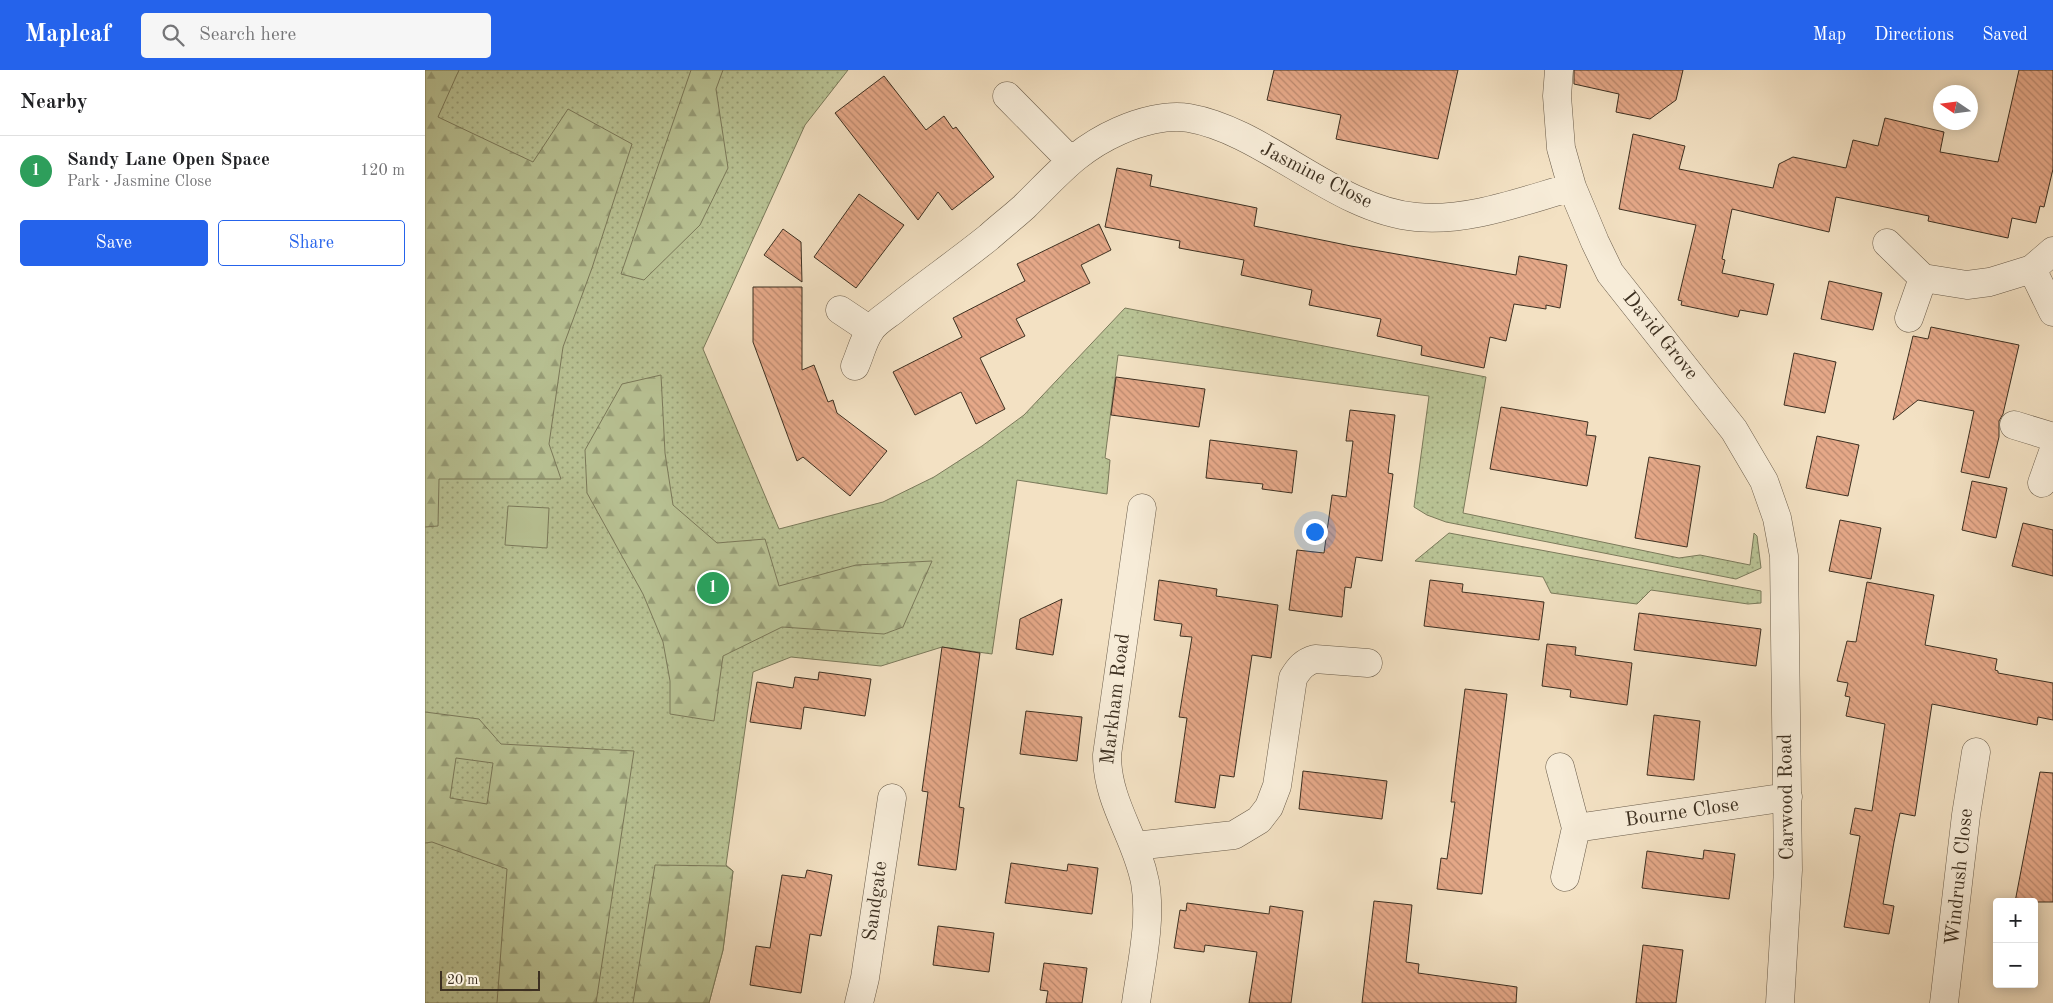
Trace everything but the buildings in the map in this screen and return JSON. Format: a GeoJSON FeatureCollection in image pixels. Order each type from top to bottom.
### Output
{"type":"FeatureCollection","features":[{"type":"Feature","properties":{"kind":"street","name":"David Grove"},"geometry":{"type":"LineString","coordinates":[[1559,70],[1557,96],[1561,148],[1572,186],[1610,274],[1734,430],[1765,481],[1777,518],[1784,556],[1785,591]]}},
{"type":"Feature","properties":{"kind":"street"},"geometry":{"type":"LineString","coordinates":[[1007,96],[1070,160]]}},
{"type":"Feature","properties":{"kind":"street","name":"Jasmine Close"},"geometry":{"type":"LineString","coordinates":[[855,366],[870,330],[1023,208],[1070,160],[1092,144],[1121,130],[1166,118],[1187,118],[1207,122],[1246,140],[1337,189],[1382,209],[1415,217],[1441,217],[1486,211],[1572,186]]}},
{"type":"Feature","properties":{"kind":"street"},"geometry":{"type":"LineString","coordinates":[[1887,243],[1923,278],[1967,284],[1990,282],[2032,269],[2053,251]]}},
{"type":"Feature","properties":{"kind":"street"},"geometry":{"type":"LineString","coordinates":[[2032,269],[2053,312]]}},
{"type":"Feature","properties":{"kind":"street"},"geometry":{"type":"LineString","coordinates":[[1909,318],[1923,278]]}},
{"type":"Feature","properties":{"kind":"street"},"geometry":{"type":"LineString","coordinates":[[840,310],[870,330]]}},
{"type":"Feature","properties":{"kind":"street"},"geometry":{"type":"LineString","coordinates":[[2014,424],[2053,437]]}},
{"type":"Feature","properties":{"kind":"street"},"geometry":{"type":"LineString","coordinates":[[2042,483],[2053,452]]}},
{"type":"Feature","properties":{"kind":"street","name":"Markham Road"},"geometry":{"type":"LineString","coordinates":[[1136,1003],[1146,919],[1145,883],[1135,846],[1112,794],[1107,774],[1107,755],[1142,508]]}},
{"type":"Feature","properties":{"kind":"street","name":"Carwood Road"},"geometry":{"type":"LineString","coordinates":[[1780,1003],[1788,870],[1785,591]]}},
{"type":"Feature","properties":{"kind":"street"},"geometry":{"type":"LineString","coordinates":[[1135,846],[1234,835],[1259,820],[1269,807],[1277,786],[1293,678],[1299,668],[1307,661],[1315,659],[1368,663]]}},
{"type":"Feature","properties":{"kind":"street","name":"Windrush Close"},"geometry":{"type":"LineString","coordinates":[[1944,1003],[1966,814],[1976,752]]}},
{"type":"Feature","properties":{"kind":"street"},"geometry":{"type":"LineString","coordinates":[[1560,767],[1576,828],[1565,877]]}},
{"type":"Feature","properties":{"kind":"street","name":"Bourne Close"},"geometry":{"type":"LineString","coordinates":[[1576,828],[1788,797]]}},
{"type":"Feature","properties":{"kind":"street","name":"Sandgate"},"geometry":{"type":"LineString","coordinates":[[859,1003],[865,978],[891,798]]}},
{"type":"Feature","properties":{"kind":"green space"},"geometry":{"type":"Polygon","coordinates":[[[425,70],[848,70],[805,125],[703,349],[779,529],[883,502],[934,477],[982,446],[1024,415],[1125,308],[1486,377],[1463,513],[1679,558],[1700,555],[1750,565],[1754,533],[1757,536],[1761,568],[1736,579],[1446,522],[1427,515],[1414,507],[1429,396],[1118,355],[1105,458],[1110,460],[1107,494],[1017,480],[992,654],[942,647],[881,666],[791,657],[753,672],[726,865],[733,871],[723,950],[709,1003],[425,1003],[425,70]]]}},
{"type":"Feature","properties":{"kind":"green space"},"geometry":{"type":"Polygon","coordinates":[[[425,70],[459,70],[438,117],[533,162],[568,109],[632,144],[592,268],[563,347],[549,444],[561,479],[439,479],[438,526],[425,527],[425,70]]]}},
{"type":"Feature","properties":{"kind":"green space"},"geometry":{"type":"Polygon","coordinates":[[[691,70],[723,70],[716,89],[728,168],[700,225],[644,280],[621,274],[691,70]]]}},
{"type":"Feature","properties":{"kind":"green space"},"geometry":{"type":"Polygon","coordinates":[[[661,375],[665,453],[673,505],[717,543],[765,539],[779,586],[856,565],[932,561],[903,627],[884,634],[782,627],[723,656],[714,721],[670,714],[670,681],[663,642],[643,594],[587,493],[585,450],[622,384],[661,375]]]}},
{"type":"Feature","properties":{"kind":"green space"},"geometry":{"type":"Polygon","coordinates":[[[508,506],[549,508],[547,548],[505,545],[508,506]]]}},
{"type":"Feature","properties":{"kind":"green space"},"geometry":{"type":"Polygon","coordinates":[[[1449,533],[1761,591],[1761,603],[1748,604],[1651,590],[1637,604],[1551,593],[1543,577],[1415,561],[1449,533]]]}},
{"type":"Feature","properties":{"kind":"green space"},"geometry":{"type":"Polygon","coordinates":[[[425,712],[479,719],[501,744],[634,751],[596,1003],[497,1003],[507,869],[432,842],[425,843],[425,712]],[[456,758],[450,798],[487,804],[493,763],[456,758]]]}},
{"type":"Feature","properties":{"kind":"green space"},"geometry":{"type":"Polygon","coordinates":[[[655,865],[726,866],[733,871],[723,950],[709,1003],[633,1003],[655,865]]]}},
{"type":"Feature","properties":{"kind":"place","name":"Sandy Lane Open Space"},"geometry":{"type":"Point","coordinates":[713,588]}}]}
